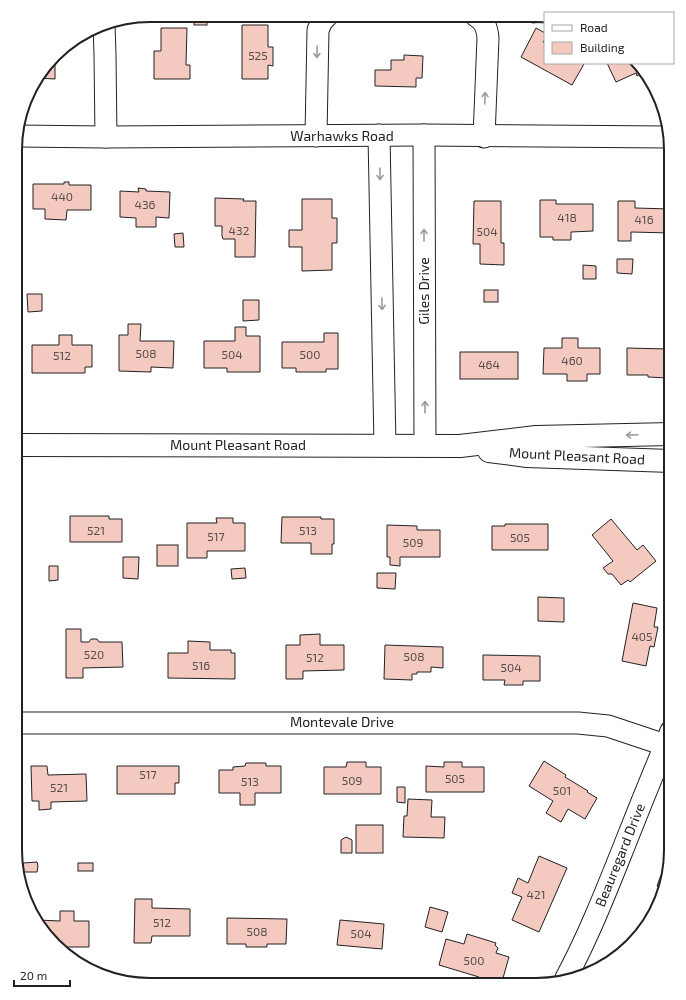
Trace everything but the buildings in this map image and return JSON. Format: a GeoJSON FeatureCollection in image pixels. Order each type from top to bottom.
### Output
{"type":"FeatureCollection","features":[{"type":"Feature","properties":{"kind":"highway","name":"Mount Pleasant Road"},"geometry":{"type":"LineString","coordinates":[[22,444],[460,446],[536,437],[664,434]]}},
{"type":"Feature","properties":{"kind":"highway","name":"Mount Pleasant Road"},"geometry":{"type":"LineString","coordinates":[[460,446],[527,456],[664,461]]}},
{"type":"Feature","properties":{"kind":"street"},"geometry":{"type":"LineString","coordinates":[[316,136],[318,30],[322,22]]}},
{"type":"Feature","properties":{"kind":"street"},"geometry":{"type":"LineString","coordinates":[[483,22],[487,28],[488,38],[484,136]]}},
{"type":"Feature","properties":{"kind":"street"},"geometry":{"type":"LineString","coordinates":[[104,31],[106,55],[106,137]]}},
{"type":"Feature","properties":{"kind":"street","name":"Warhawks Road"},"geometry":{"type":"LineString","coordinates":[[23,136],[424,135],[663,137]]}},
{"type":"Feature","properties":{"kind":"street","name":"Giles Drive"},"geometry":{"type":"LineString","coordinates":[[424,135],[425,446]]}},
{"type":"Feature","properties":{"kind":"street"},"geometry":{"type":"LineString","coordinates":[[379,136],[385,446]]}},
{"type":"Feature","properties":{"kind":"street","name":"Montevale Drive"},"geometry":{"type":"LineString","coordinates":[[22,723],[578,723],[608,726],[664,737]]}},
{"type":"Feature","properties":{"kind":"street","name":"Beauregard Drive"},"geometry":{"type":"LineString","coordinates":[[568,974],[579,955],[599,909],[664,747]]}}]}
